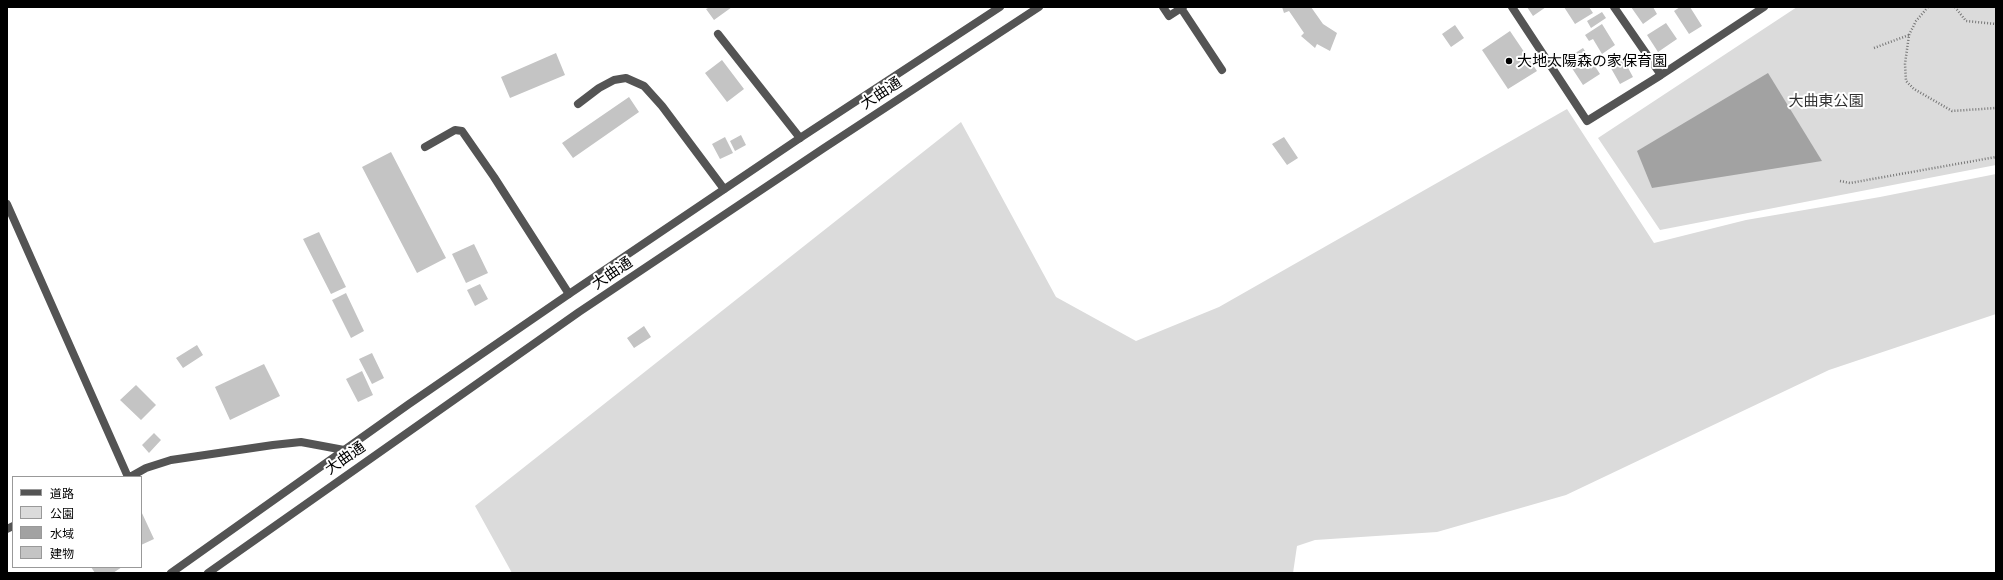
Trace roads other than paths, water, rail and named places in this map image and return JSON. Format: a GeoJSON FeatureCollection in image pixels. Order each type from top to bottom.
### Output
{"type":"FeatureCollection","features":[{"type":"Feature","properties":{"kind":"street","name":"大曲通"},"geometry":{"type":"LineString","coordinates":[[171,573],[344,450],[569,294],[800,138],[1000,7]]}},
{"type":"Feature","properties":{"kind":"street","name":"大曲通"},"geometry":{"type":"LineString","coordinates":[[208,573],[579,312],[824,148],[1039,7]]}},
{"type":"Feature","properties":{"kind":"street"},"geometry":{"type":"LineString","coordinates":[[1163,7],[1169,16],[1182,7],[1222,70]]}},
{"type":"Feature","properties":{"kind":"street"},"geometry":{"type":"LineString","coordinates":[[1512,7],[1587,121],[1661,75],[1764,7]]}},
{"type":"Feature","properties":{"kind":"street"},"geometry":{"type":"LineString","coordinates":[[1614,7],[1661,75]]}},
{"type":"Feature","properties":{"kind":"street"},"geometry":{"type":"LineString","coordinates":[[718,34],[800,138]]}},
{"type":"Feature","properties":{"kind":"street"},"geometry":{"type":"LineString","coordinates":[[578,104],[599,88],[614,80],[626,78],[644,86],[662,106],[724,189]]}},
{"type":"Feature","properties":{"kind":"street"},"geometry":{"type":"LineString","coordinates":[[425,147],[455,130],[462,132],[494,177],[569,294]]}},
{"type":"Feature","properties":{"kind":"street"},"geometry":{"type":"LineString","coordinates":[[7,204],[129,476]]}},
{"type":"Feature","properties":{"kind":"street"},"geometry":{"type":"LineString","coordinates":[[131,476],[146,468],[171,460],[266,446],[301,442],[344,450]]}},
{"type":"Feature","properties":{"kind":"water"},"geometry":{"type":"Polygon","coordinates":[[[1768,73],[1822,161],[1652,188],[1637,151],[1768,73]]]}},
{"type":"Feature","properties":{"kind":"place","name":"大地太陽森の家保育園"},"geometry":{"type":"Point","coordinates":[1509,61]}},
{"type":"Feature","properties":{"kind":"park label","name":"大曲東公園"},"geometry":{"type":"Point","coordinates":[1826,101]}}]}
